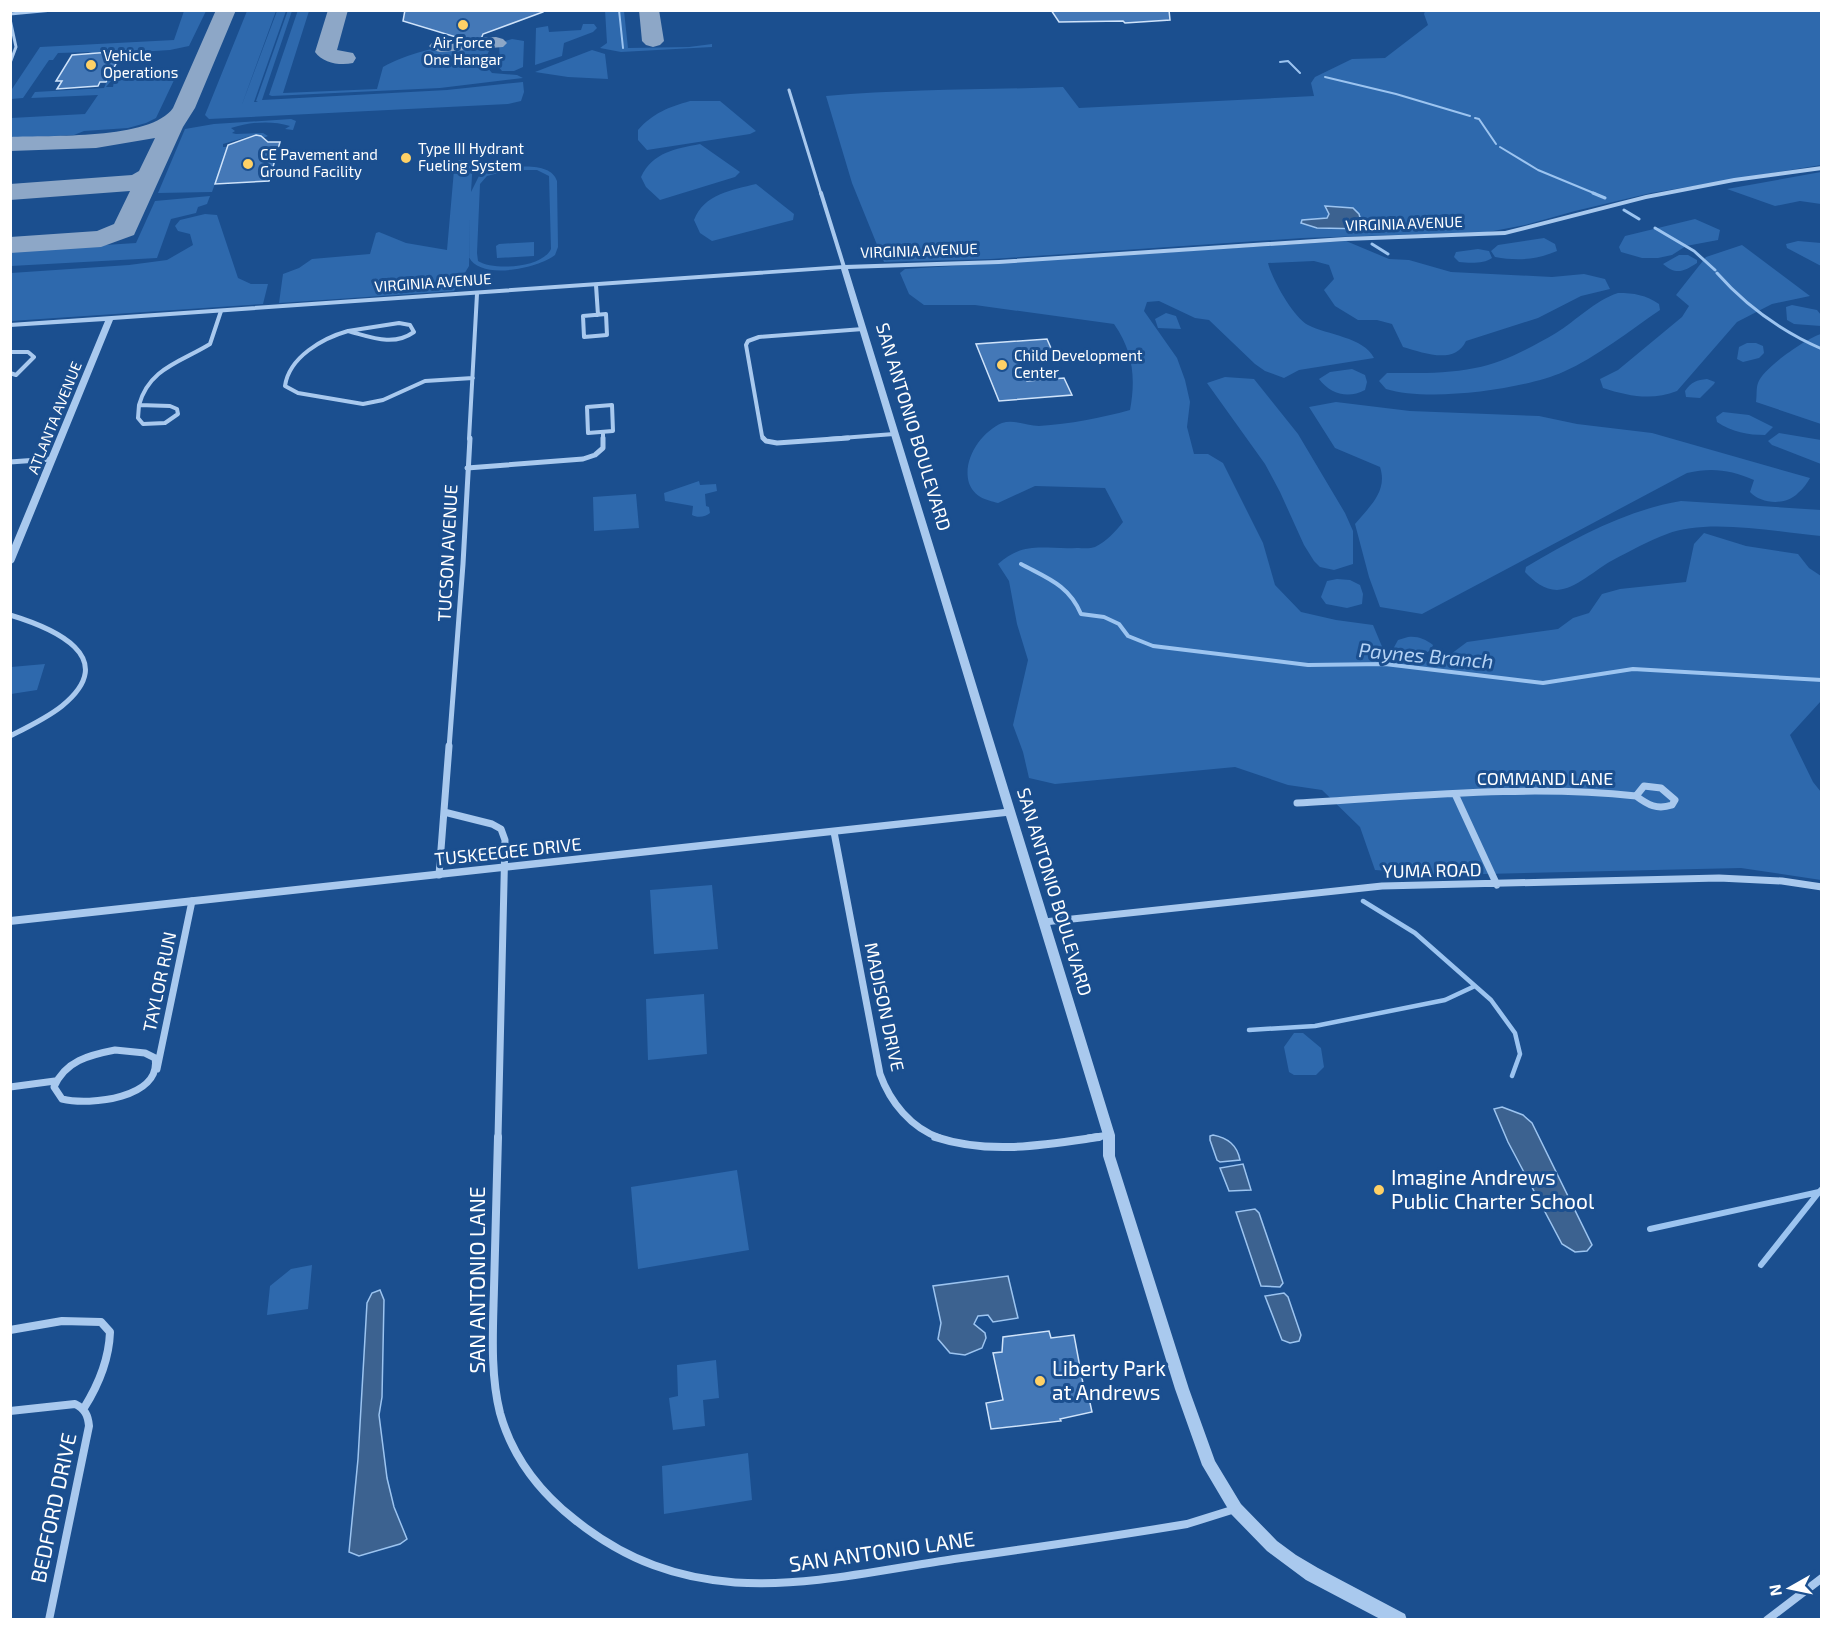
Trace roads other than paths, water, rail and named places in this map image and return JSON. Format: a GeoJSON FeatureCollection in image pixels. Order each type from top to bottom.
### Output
{"type":"FeatureCollection","features":[{"type":"Feature","properties":{"kind":"street"},"geometry":{"type":"LineString","coordinates":[[10,14],[53,10]]}},
{"type":"Feature","properties":{"kind":"street"},"geometry":{"type":"LineString","coordinates":[[10,19],[17,48],[15,58],[10,63]]}},
{"type":"Feature","properties":{"kind":"street","name":"SAN ANTONIO BOULEVARD"},"geometry":{"type":"LineString","coordinates":[[789,90],[1108,1135],[1109,1156],[1172,1361],[1209,1465],[1236,1509],[1272,1546],[1291,1560],[1399,1620]]}},
{"type":"Feature","properties":{"kind":"street","name":"VIRGINIA AVENUE"},"geometry":{"type":"LineString","coordinates":[[10,325],[844,267],[999,262],[1334,240],[1506,233],[1646,196],[1734,180],[1821,168]]}},
{"type":"Feature","properties":{"kind":"street"},"geometry":{"type":"LineString","coordinates":[[596,285],[598,315]]}},
{"type":"Feature","properties":{"kind":"street","name":"TUCSON AVENUE"},"geometry":{"type":"LineString","coordinates":[[439,875],[463,564],[477,294]]}},
{"type":"Feature","properties":{"kind":"street"},"geometry":{"type":"LineString","coordinates":[[139,405],[170,406],[177,409],[178,414],[165,423],[143,424],[138,418],[139,405],[143,389],[153,377],[210,344],[221,311]]}},
{"type":"Feature","properties":{"kind":"street"},"geometry":{"type":"LineString","coordinates":[[598,315],[606,315],[607,335],[584,337],[583,316],[598,315]]}},
{"type":"Feature","properties":{"kind":"street","name":"ATLANTA AVENUE"},"geometry":{"type":"LineString","coordinates":[[10,562],[110,318]]}},
{"type":"Feature","properties":{"kind":"street"},"geometry":{"type":"LineString","coordinates":[[348,331],[389,340],[407,337],[414,329],[410,325],[399,323],[348,331],[326,338],[304,352],[289,374],[285,386],[298,393],[363,404],[383,400],[425,381],[473,378]]}},
{"type":"Feature","properties":{"kind":"street"},"geometry":{"type":"LineString","coordinates":[[863,329],[759,337],[747,341],[762,436],[768,442],[777,443],[894,434]]}},
{"type":"Feature","properties":{"kind":"street"},"geometry":{"type":"LineString","coordinates":[[10,352],[28,352],[34,357],[13,374],[10,381]]}},
{"type":"Feature","properties":{"kind":"street"},"geometry":{"type":"LineString","coordinates":[[612,405],[613,431],[603,432],[588,433],[587,407],[612,405]]}},
{"type":"Feature","properties":{"kind":"street"},"geometry":{"type":"LineString","coordinates":[[467,468],[590,457],[603,448],[603,432]]}},
{"type":"Feature","properties":{"kind":"street"},"geometry":{"type":"LineString","coordinates":[[10,462],[52,459]]}},
{"type":"Feature","properties":{"kind":"street"},"geometry":{"type":"LineString","coordinates":[[10,615],[51,630],[76,645],[84,655],[86,671],[81,685],[65,703],[10,736]]}},
{"type":"Feature","properties":{"kind":"street","name":"COMMAND LANE"},"geometry":{"type":"LineString","coordinates":[[1297,803],[1455,794],[1591,791],[1636,796],[1648,805],[1663,808],[1672,805],[1675,800],[1668,790],[1655,785],[1644,786],[1636,796]]}},
{"type":"Feature","properties":{"kind":"street","name":"COMMAND LANE"},"geometry":{"type":"LineString","coordinates":[[1455,794],[1497,885]]}},
{"type":"Feature","properties":{"kind":"street"},"geometry":{"type":"LineString","coordinates":[[444,812],[492,824],[501,830],[506,840],[504,869]]}},
{"type":"Feature","properties":{"kind":"street","name":"TUSKEEGEE DRIVE"},"geometry":{"type":"LineString","coordinates":[[10,921],[504,869],[1009,812]]}},
{"type":"Feature","properties":{"kind":"street","name":"MADISON DRIVE"},"geometry":{"type":"LineString","coordinates":[[834,832],[880,1074],[891,1098],[907,1118],[930,1132],[974,1149],[1016,1148],[1108,1135]]}},
{"type":"Feature","properties":{"kind":"street","name":"SAN ANTONIO LANE"},"geometry":{"type":"LineString","coordinates":[[504,869],[492,1338],[495,1386],[501,1416],[529,1473],[548,1498],[572,1519],[620,1554],[653,1568],[719,1584],[753,1586],[803,1582],[1187,1524],[1236,1509]]}},
{"type":"Feature","properties":{"kind":"street","name":"YUMA ROAD"},"geometry":{"type":"LineString","coordinates":[[1044,922],[1351,888],[1719,878],[1782,881],[1821,888]]}},
{"type":"Feature","properties":{"kind":"street","name":"TAYLOR RUN"},"geometry":{"type":"LineString","coordinates":[[157,1069],[192,901]]}},
{"type":"Feature","properties":{"kind":"street","name":"TAYLOR RUN"},"geometry":{"type":"LineString","coordinates":[[55,1081],[66,1065],[85,1056],[99,1054],[138,1050],[148,1052],[155,1058],[157,1069]]}},
{"type":"Feature","properties":{"kind":"street"},"geometry":{"type":"LineString","coordinates":[[10,1087],[55,1081],[56,1092],[68,1100],[108,1098],[127,1095],[141,1089],[154,1077],[157,1069]]}},
{"type":"Feature","properties":{"kind":"street"},"geometry":{"type":"LineString","coordinates":[[10,1330],[80,1319],[101,1322],[106,1327],[110,1332],[106,1363],[98,1385],[84,1408]]}},
{"type":"Feature","properties":{"kind":"street","name":"BEDFORD DRIVE"},"geometry":{"type":"LineString","coordinates":[[10,1411],[75,1404],[84,1408],[88,1415],[89,1426],[49,1620]]}},
{"type":"Feature","properties":{"kind":"street"},"geometry":{"type":"LineString","coordinates":[[1767,1620],[1821,1578]]}},
{"type":"Feature","properties":{"kind":"waterway"},"geometry":{"type":"LineString","coordinates":[[619,10],[623,48]]}},
{"type":"Feature","properties":{"kind":"waterway"},"geometry":{"type":"LineString","coordinates":[[1280,62],[1288,61],[1300,73]]}},
{"type":"Feature","properties":{"kind":"waterway"},"geometry":{"type":"LineString","coordinates":[[1325,77],[1396,94],[1470,116]]}},
{"type":"Feature","properties":{"kind":"waterway"},"geometry":{"type":"LineString","coordinates":[[1475,118],[1479,119],[1496,144]]}},
{"type":"Feature","properties":{"kind":"waterway"},"geometry":{"type":"LineString","coordinates":[[1500,147],[1538,170],[1596,194]]}},
{"type":"Feature","properties":{"kind":"waterway"},"geometry":{"type":"LineString","coordinates":[[1593,193],[1605,198]]}},
{"type":"Feature","properties":{"kind":"waterway"},"geometry":{"type":"LineString","coordinates":[[1624,210],[1639,219]]}},
{"type":"Feature","properties":{"kind":"waterway"},"geometry":{"type":"LineString","coordinates":[[1655,228],[1694,251],[1715,270]]}},
{"type":"Feature","properties":{"kind":"waterway"},"geometry":{"type":"LineString","coordinates":[[1372,244],[1388,254]]}},
{"type":"Feature","properties":{"kind":"waterway"},"geometry":{"type":"LineString","coordinates":[[1717,273],[1740,297],[1765,317],[1822,349]]}},
{"type":"Feature","properties":{"kind":"waterway","name":"Paynes Branch"},"geometry":{"type":"LineString","coordinates":[[1021,564],[1064,589],[1081,614],[1104,617],[1119,624],[1128,636],[1153,646],[1308,665],[1385,664],[1543,683],[1633,669],[1822,680]]}},
{"type":"Feature","properties":{"kind":"waterway"},"geometry":{"type":"LineString","coordinates":[[1363,901],[1415,933],[1491,1000],[1515,1033],[1520,1054],[1512,1076]]}},
{"type":"Feature","properties":{"kind":"waterway"},"geometry":{"type":"LineString","coordinates":[[1249,1030],[1315,1026],[1445,1000],[1475,986]]}},
{"type":"Feature","properties":{"kind":"waterway"},"geometry":{"type":"LineString","coordinates":[[1819,1192],[1822,1189]]}},
{"type":"Feature","properties":{"kind":"waterway"},"geometry":{"type":"LineString","coordinates":[[1650,1229],[1819,1192]]}},
{"type":"Feature","properties":{"kind":"waterway"},"geometry":{"type":"LineString","coordinates":[[1761,1265],[1819,1192]]}},
{"type":"Feature","properties":{"kind":"place","name":"Air Force One Hangar"},"geometry":{"type":"Point","coordinates":[463,25]}},
{"type":"Feature","properties":{"kind":"place","name":"Vehicle Operations"},"geometry":{"type":"Point","coordinates":[91,65]}},
{"type":"Feature","properties":{"kind":"place","name":"Type III Hydrant Fueling System"},"geometry":{"type":"Point","coordinates":[406,158]}},
{"type":"Feature","properties":{"kind":"place","name":"CE Pavement and Ground Facility"},"geometry":{"type":"Point","coordinates":[248,164]}},
{"type":"Feature","properties":{"kind":"place","name":"Child Development Center"},"geometry":{"type":"Point","coordinates":[1002,365]}},
{"type":"Feature","properties":{"kind":"place","name":"Imagine Andrews Public Charter School"},"geometry":{"type":"Point","coordinates":[1379,1190]}},
{"type":"Feature","properties":{"kind":"place","name":"Liberty Park at Andrews"},"geometry":{"type":"Point","coordinates":[1040,1381]}}]}
